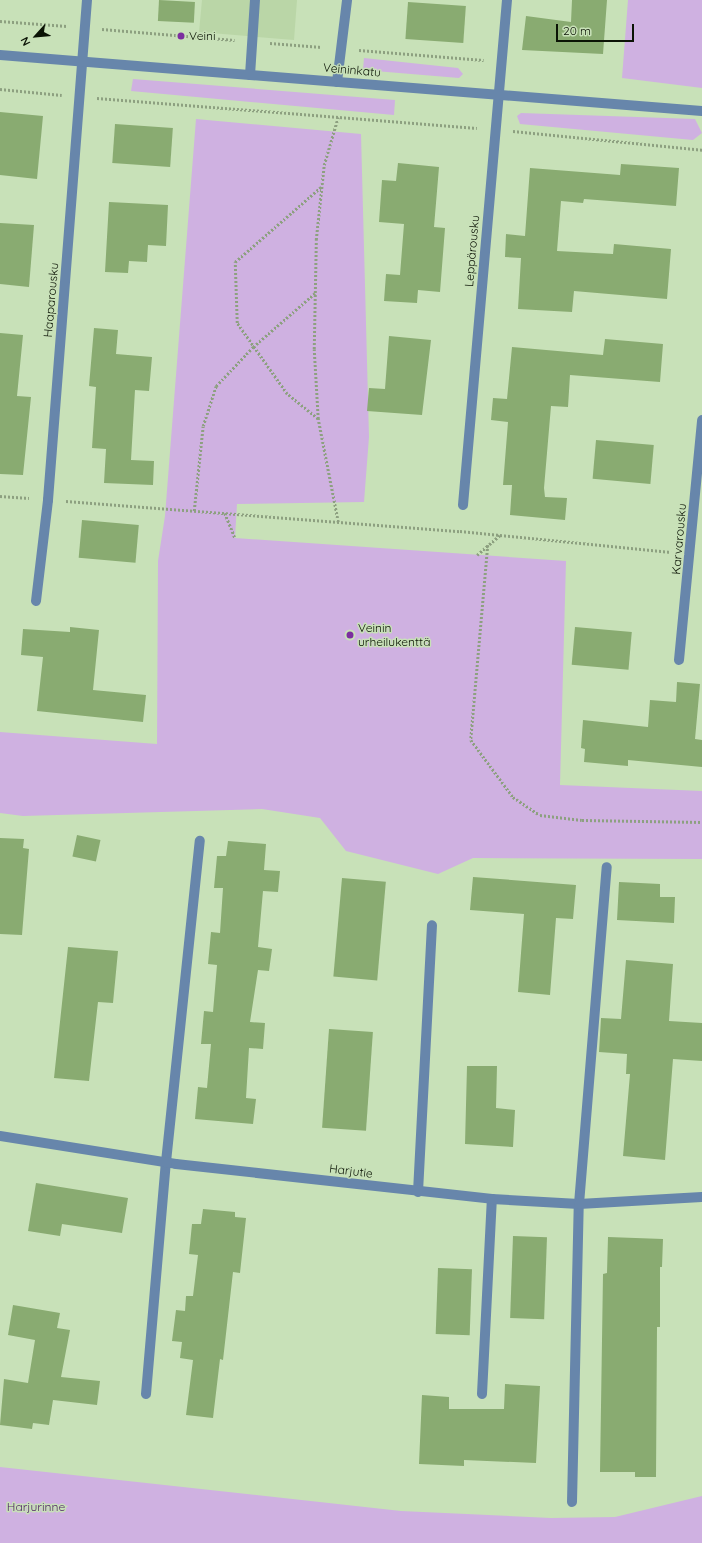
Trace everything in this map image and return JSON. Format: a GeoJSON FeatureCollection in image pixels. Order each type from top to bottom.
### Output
{"type":"FeatureCollection","features":[{"type":"Feature","properties":{"kind":"street","name":"Haaparousku"},"geometry":{"type":"LineString","coordinates":[[36,601],[48,500],[87,0]]}},
{"type":"Feature","properties":{"kind":"street"},"geometry":{"type":"LineString","coordinates":[[250,75],[255,0]]}},
{"type":"Feature","properties":{"kind":"street"},"geometry":{"type":"LineString","coordinates":[[337,82],[347,0]]}},
{"type":"Feature","properties":{"kind":"street","name":"Leppärousku"},"geometry":{"type":"LineString","coordinates":[[463,505],[500,95],[507,0]]}},
{"type":"Feature","properties":{"kind":"street","name":"Veininkatu"},"geometry":{"type":"LineString","coordinates":[[0,55],[702,111]]}},
{"type":"Feature","properties":{"kind":"street","name":"Karvarousku"},"geometry":{"type":"LineString","coordinates":[[679,660],[691,554],[702,420]]}},
{"type":"Feature","properties":{"kind":"street"},"geometry":{"type":"LineString","coordinates":[[146,1394],[166,1162],[200,842]]}},
{"type":"Feature","properties":{"kind":"street"},"geometry":{"type":"LineString","coordinates":[[572,1502],[579,1204],[607,867]]}},
{"type":"Feature","properties":{"kind":"street"},"geometry":{"type":"LineString","coordinates":[[418,1192],[432,925]]}},
{"type":"Feature","properties":{"kind":"street","name":"Harjutie"},"geometry":{"type":"LineString","coordinates":[[0,1136],[166,1162],[418,1192],[492,1199],[579,1204],[702,1197]]}},
{"type":"Feature","properties":{"kind":"street"},"geometry":{"type":"LineString","coordinates":[[482,1394],[492,1199]]}},
{"type":"Feature","properties":{"kind":"path"},"geometry":{"type":"LineString","coordinates":[[0,89],[80,97],[496,130],[702,150]]}},
{"type":"Feature","properties":{"kind":"path"},"geometry":{"type":"LineString","coordinates":[[338,117],[324,165],[315,292],[314,350],[318,420],[338,522]]}},
{"type":"Feature","properties":{"kind":"path"},"geometry":{"type":"LineString","coordinates":[[318,420],[287,394],[236,323],[235,262],[322,186]]}},
{"type":"Feature","properties":{"kind":"path"},"geometry":{"type":"LineString","coordinates":[[194,511],[203,426],[216,386],[253,347],[315,292]]}},
{"type":"Feature","properties":{"kind":"path"},"geometry":{"type":"LineString","coordinates":[[0,496],[500,535],[691,554]]}},
{"type":"Feature","properties":{"kind":"path"},"geometry":{"type":"LineString","coordinates":[[225,513],[235,538]]}},
{"type":"Feature","properties":{"kind":"path"},"geometry":{"type":"LineString","coordinates":[[477,555],[500,535]]}},
{"type":"Feature","properties":{"kind":"path"},"geometry":{"type":"LineString","coordinates":[[488,545],[471,740],[513,797],[540,815],[582,820],[702,822]]}},
{"type":"Feature","properties":{"kind":"shaded area"},"geometry":{"type":"Polygon","coordinates":[[[202,0],[297,0],[294,40],[199,32],[202,0]]]}},
{"type":"Feature","properties":{"kind":"green space"},"geometry":{"type":"Polygon","coordinates":[[[628,0],[702,0],[702,88],[622,78],[628,0]]]}},
{"type":"Feature","properties":{"kind":"green space"},"geometry":{"type":"Polygon","coordinates":[[[364,58],[458,68],[463,74],[459,78],[363,70],[364,58]]]}},
{"type":"Feature","properties":{"kind":"green space"},"geometry":{"type":"Polygon","coordinates":[[[133,79],[395,100],[394,115],[131,91],[133,79]]]}},
{"type":"Feature","properties":{"kind":"green space"},"geometry":{"type":"Polygon","coordinates":[[[521,113],[695,119],[702,133],[693,140],[520,124],[517,116],[521,113]]]}},
{"type":"Feature","properties":{"kind":"green space"},"geometry":{"type":"Polygon","coordinates":[[[196,119],[361,134],[369,437],[364,502],[237,504],[235,538],[566,561],[560,785],[702,791],[702,859],[473,858],[438,874],[346,851],[320,818],[262,809],[23,816],[0,813],[0,732],[157,744],[158,561],[165,516],[196,119]]]}},
{"type":"Feature","properties":{"kind":"green space","name":"Harjurinne"},"geometry":{"type":"Polygon","coordinates":[[[0,1467],[401,1511],[551,1518],[615,1517],[702,1496],[702,1543],[0,1543],[0,1467]]]}},
{"type":"Feature","properties":{"kind":"building"},"geometry":{"type":"Polygon","coordinates":[[[159,0],[195,2],[194,23],[158,21],[159,0]]]}},
{"type":"Feature","properties":{"kind":"building"},"geometry":{"type":"Polygon","coordinates":[[[572,0],[607,0],[603,54],[522,50],[526,16],[571,22],[572,0]]]}},
{"type":"Feature","properties":{"kind":"building"},"geometry":{"type":"Polygon","coordinates":[[[408,2],[466,6],[463,43],[405,39],[408,2]]]}},
{"type":"Feature","properties":{"kind":"building"},"geometry":{"type":"Polygon","coordinates":[[[0,112],[43,116],[37,179],[0,175],[0,112]]]}},
{"type":"Feature","properties":{"kind":"building"},"geometry":{"type":"Polygon","coordinates":[[[115,124],[173,128],[170,167],[112,163],[115,124]]]}},
{"type":"Feature","properties":{"kind":"building"},"geometry":{"type":"Polygon","coordinates":[[[398,163],[439,167],[434,227],[445,228],[440,292],[418,290],[417,303],[384,301],[386,274],[400,275],[404,224],[379,222],[382,180],[396,181],[398,163]]]}},
{"type":"Feature","properties":{"kind":"building"},"geometry":{"type":"Polygon","coordinates":[[[621,164],[679,168],[676,206],[584,199],[583,203],[561,201],[557,251],[613,254],[614,244],[671,249],[667,299],[574,291],[572,312],[518,309],[521,258],[505,257],[506,234],[525,236],[530,168],[620,175],[621,164]]]}},
{"type":"Feature","properties":{"kind":"building"},"geometry":{"type":"Polygon","coordinates":[[[109,202],[168,205],[166,246],[148,245],[147,262],[129,261],[128,273],[105,272],[109,202]]]}},
{"type":"Feature","properties":{"kind":"building"},"geometry":{"type":"Polygon","coordinates":[[[0,223],[34,225],[29,287],[0,284],[0,223]]]}},
{"type":"Feature","properties":{"kind":"building"},"geometry":{"type":"Polygon","coordinates":[[[94,328],[118,330],[116,354],[152,357],[149,391],[135,390],[131,460],[154,461],[153,485],[104,483],[106,449],[92,448],[96,387],[89,386],[94,328]]]}},
{"type":"Feature","properties":{"kind":"building"},"geometry":{"type":"Polygon","coordinates":[[[0,333],[23,335],[17,396],[31,397],[23,475],[0,474],[0,333]]]}},
{"type":"Feature","properties":{"kind":"building"},"geometry":{"type":"Polygon","coordinates":[[[389,336],[431,340],[422,415],[367,411],[369,388],[385,389],[389,336]]]}},
{"type":"Feature","properties":{"kind":"building"},"geometry":{"type":"Polygon","coordinates":[[[605,339],[663,344],[660,382],[570,375],[568,407],[551,406],[544,488],[545,497],[567,498],[565,520],[510,515],[512,485],[503,485],[508,422],[491,420],[493,398],[507,399],[512,347],[603,355],[605,339]]]}},
{"type":"Feature","properties":{"kind":"building"},"geometry":{"type":"Polygon","coordinates":[[[596,440],[654,445],[650,484],[593,479],[596,440]]]}},
{"type":"Feature","properties":{"kind":"building"},"geometry":{"type":"Polygon","coordinates":[[[82,520],[139,525],[135,563],[79,558],[82,520]]]}},
{"type":"Feature","properties":{"kind":"building"},"geometry":{"type":"Polygon","coordinates":[[[70,627],[99,630],[93,690],[146,695],[143,722],[37,711],[43,657],[21,655],[23,629],[70,632],[70,627]]]}},
{"type":"Feature","properties":{"kind":"building"},"geometry":{"type":"Polygon","coordinates":[[[575,627],[632,632],[628,670],[572,665],[575,627]]]}},
{"type":"Feature","properties":{"kind":"building"},"geometry":{"type":"Polygon","coordinates":[[[677,682],[700,684],[695,739],[702,740],[702,767],[628,760],[628,766],[584,762],[585,749],[581,748],[583,720],[648,727],[650,700],[676,702],[677,682]]]}},
{"type":"Feature","properties":{"kind":"building"},"geometry":{"type":"Polygon","coordinates":[[[77,835],[100,840],[96,862],[72,857],[77,835]]]}},
{"type":"Feature","properties":{"kind":"building"},"geometry":{"type":"Polygon","coordinates":[[[0,838],[24,839],[23,848],[29,849],[22,935],[0,934],[0,838]]]}},
{"type":"Feature","properties":{"kind":"building"},"geometry":{"type":"Polygon","coordinates":[[[228,841],[266,844],[264,870],[280,871],[278,892],[263,891],[258,947],[272,949],[269,971],[258,970],[250,1022],[265,1023],[263,1049],[249,1048],[246,1098],[256,1099],[253,1124],[195,1119],[198,1087],[207,1088],[211,1044],[201,1044],[204,1011],[213,1012],[217,965],[208,964],[211,932],[220,933],[223,888],[214,888],[217,856],[226,856],[228,841]]]}},
{"type":"Feature","properties":{"kind":"building"},"geometry":{"type":"Polygon","coordinates":[[[473,877],[576,885],[573,919],[556,918],[550,995],[518,992],[524,914],[470,910],[473,877]]]}},
{"type":"Feature","properties":{"kind":"building"},"geometry":{"type":"Polygon","coordinates":[[[342,878],[386,882],[377,980],[333,977],[342,878]]]}},
{"type":"Feature","properties":{"kind":"building"},"geometry":{"type":"Polygon","coordinates":[[[619,882],[660,884],[660,897],[675,897],[674,923],[617,920],[619,882]]]}},
{"type":"Feature","properties":{"kind":"building"},"geometry":{"type":"Polygon","coordinates":[[[68,947],[118,951],[113,1003],[98,1002],[89,1081],[54,1078],[68,947]]]}},
{"type":"Feature","properties":{"kind":"building"},"geometry":{"type":"Polygon","coordinates":[[[626,960],[673,964],[669,1021],[702,1023],[702,1061],[673,1059],[665,1160],[623,1156],[630,1074],[626,1074],[627,1054],[599,1052],[601,1018],[621,1019],[626,960]]]}},
{"type":"Feature","properties":{"kind":"building"},"geometry":{"type":"Polygon","coordinates":[[[329,1029],[373,1032],[366,1131],[322,1128],[329,1029]]]}},
{"type":"Feature","properties":{"kind":"building"},"geometry":{"type":"Polygon","coordinates":[[[467,1066],[497,1066],[496,1108],[515,1110],[513,1147],[465,1144],[467,1066]]]}},
{"type":"Feature","properties":{"kind":"building"},"geometry":{"type":"Polygon","coordinates":[[[36,1183],[128,1198],[122,1233],[62,1224],[60,1236],[28,1231],[36,1183]]]}},
{"type":"Feature","properties":{"kind":"building"},"geometry":{"type":"Polygon","coordinates":[[[203,1209],[235,1212],[235,1217],[246,1218],[240,1273],[233,1272],[223,1360],[220,1359],[213,1418],[186,1415],[193,1360],[180,1358],[182,1342],[172,1341],[176,1310],[185,1311],[186,1296],[193,1296],[198,1255],[189,1254],[192,1224],[201,1224],[203,1209]]]}},
{"type":"Feature","properties":{"kind":"building"},"geometry":{"type":"Polygon","coordinates":[[[513,1236],[547,1237],[544,1319],[510,1318],[513,1236]]]}},
{"type":"Feature","properties":{"kind":"building"},"geometry":{"type":"Polygon","coordinates":[[[608,1237],[663,1239],[662,1267],[660,1267],[660,1327],[657,1327],[656,1477],[635,1477],[635,1472],[600,1472],[603,1274],[607,1273],[608,1237]]]}},
{"type":"Feature","properties":{"kind":"building"},"geometry":{"type":"Polygon","coordinates":[[[438,1268],[472,1269],[470,1335],[436,1334],[438,1268]]]}},
{"type":"Feature","properties":{"kind":"building"},"geometry":{"type":"Polygon","coordinates":[[[13,1305],[60,1313],[57,1328],[70,1330],[61,1377],[100,1381],[97,1405],[53,1400],[49,1425],[33,1423],[32,1429],[0,1425],[4,1379],[28,1383],[35,1340],[8,1335],[13,1305]]]}},
{"type":"Feature","properties":{"kind":"building"},"geometry":{"type":"Polygon","coordinates":[[[505,1384],[540,1386],[536,1463],[464,1460],[464,1466],[419,1464],[422,1395],[449,1397],[449,1409],[504,1409],[505,1384]]]}},
{"type":"Feature","properties":{"kind":"place","name":"Veini"},"geometry":{"type":"Point","coordinates":[181,36]}},
{"type":"Feature","properties":{"kind":"place","name":"Veinin urheilukenttä"},"geometry":{"type":"Point","coordinates":[350,635]}}]}
